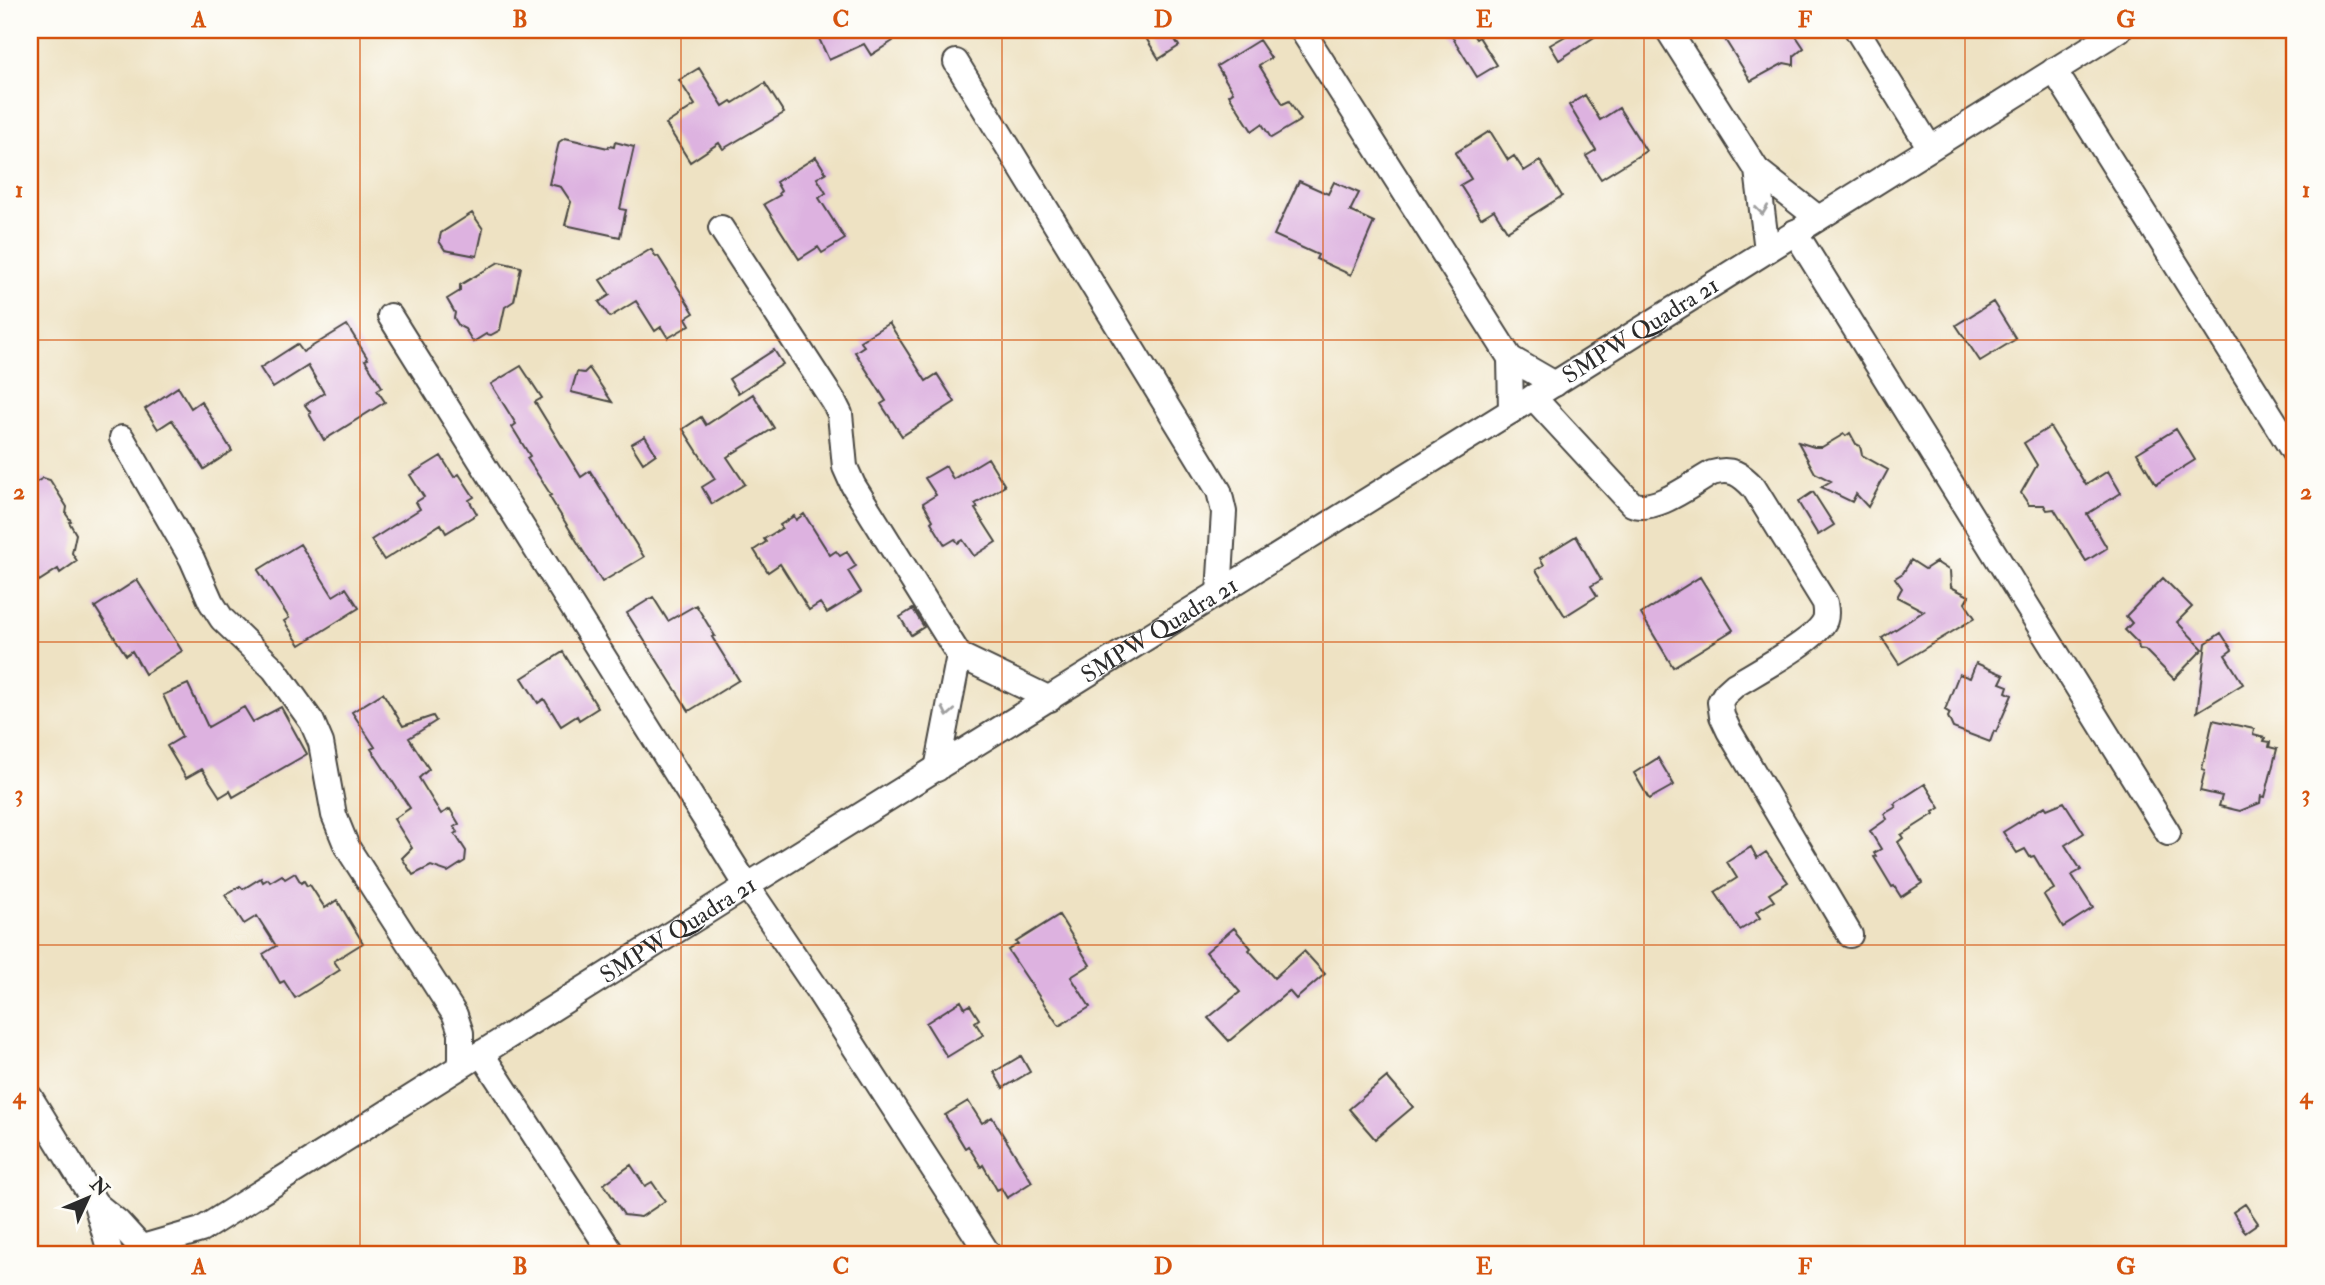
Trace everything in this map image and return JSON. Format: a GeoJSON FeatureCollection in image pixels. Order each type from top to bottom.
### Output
{"type":"FeatureCollection","features":[{"type":"Feature","properties":{"kind":"street"},"geometry":{"type":"LineString","coordinates":[[1302,30],[1510,358],[1555,384]]}},
{"type":"Feature","properties":{"kind":"street"},"geometry":{"type":"LineString","coordinates":[[1668,30],[1757,170],[1818,218]]}},
{"type":"Feature","properties":{"kind":"street"},"geometry":{"type":"LineString","coordinates":[[1857,30],[1930,148]]}},
{"type":"Feature","properties":{"kind":"street","name":"SMPW Quadra 21"},"geometry":{"type":"LineString","coordinates":[[140,1251],[201,1230],[2119,30]]}},
{"type":"Feature","properties":{"kind":"street"},"geometry":{"type":"LineString","coordinates":[[956,62],[1219,491],[1224,512],[1219,593]]}},
{"type":"Feature","properties":{"kind":"street"},"geometry":{"type":"LineString","coordinates":[[2054,70],[2295,454]]}},
{"type":"Feature","properties":{"kind":"street"},"geometry":{"type":"LineString","coordinates":[[1757,170],[1767,250]]}},
{"type":"Feature","properties":{"kind":"street"},"geometry":{"type":"LineString","coordinates":[[721,228],[834,402],[840,414],[845,467],[853,485],[959,654],[1050,699]]}},
{"type":"Feature","properties":{"kind":"street"},"geometry":{"type":"LineString","coordinates":[[1795,232],[2168,833]]}},
{"type":"Feature","properties":{"kind":"street"},"geometry":{"type":"LineString","coordinates":[[390,316],[747,886],[989,1255]]}},
{"type":"Feature","properties":{"kind":"street"},"geometry":{"type":"LineString","coordinates":[[1510,358],[1511,411]]}},
{"type":"Feature","properties":{"kind":"street"},"geometry":{"type":"LineString","coordinates":[[1533,397],[1632,504],[1638,507],[1647,508],[1657,504],[1712,472],[1732,470],[1741,475],[1754,488],[1825,603],[1825,619],[1819,628],[1807,639],[1735,685],[1720,702],[1722,716],[1729,731],[1850,935]]}},
{"type":"Feature","properties":{"kind":"street"},"geometry":{"type":"LineString","coordinates":[[122,438],[192,559],[211,602],[222,619],[275,669],[312,722],[321,743],[338,829],[452,1008],[471,1059],[614,1255]]}},
{"type":"Feature","properties":{"kind":"street"},"geometry":{"type":"LineString","coordinates":[[937,769],[959,654]]}},
{"type":"Feature","properties":{"kind":"street"},"geometry":{"type":"LineString","coordinates":[[30,1097],[96,1204],[111,1255]]}},
{"type":"Feature","properties":{"kind":"street"},"geometry":{"type":"LineString","coordinates":[[96,1204],[118,1222],[140,1251]]}},
{"type":"Feature","properties":{"kind":"street","name":"SMPW Quadra 21"},"geometry":{"type":"LineString","coordinates":[[182,1255],[201,1230]]}},
{"type":"Feature","properties":{"kind":"building"},"geometry":{"type":"Polygon","coordinates":[[[815,30],[897,30],[889,33],[893,41],[871,55],[864,44],[829,60],[815,30]]]}},
{"type":"Feature","properties":{"kind":"building"},"geometry":{"type":"Polygon","coordinates":[[[1141,30],[1169,30],[1179,46],[1159,59],[1141,30]]]}},
{"type":"Feature","properties":{"kind":"building"},"geometry":{"type":"Polygon","coordinates":[[[1448,30],[1470,30],[1476,39],[1479,37],[1497,65],[1477,77],[1448,30]]]}},
{"type":"Feature","properties":{"kind":"building"},"geometry":{"type":"Polygon","coordinates":[[[1576,30],[1605,30],[1559,60],[1550,45],[1576,30]]]}},
{"type":"Feature","properties":{"kind":"building"},"geometry":{"type":"Polygon","coordinates":[[[1719,30],[1792,30],[1804,48],[1794,56],[1794,65],[1784,63],[1751,81],[1719,30]]]}},
{"type":"Feature","properties":{"kind":"building"},"geometry":{"type":"Polygon","coordinates":[[[1259,40],[1271,58],[1259,65],[1283,104],[1289,101],[1301,120],[1271,138],[1262,124],[1252,131],[1229,95],[1233,92],[1217,66],[1259,40]]]}},
{"type":"Feature","properties":{"kind":"building"},"geometry":{"type":"Polygon","coordinates":[[[699,68],[723,106],[731,101],[733,103],[765,83],[784,113],[723,149],[719,143],[690,162],[666,124],[695,105],[679,80],[699,68]]]}},
{"type":"Feature","properties":{"kind":"building"},"geometry":{"type":"Polygon","coordinates":[[[1585,95],[1600,120],[1619,108],[1646,151],[1601,179],[1586,156],[1596,150],[1569,105],[1585,95]]]}},
{"type":"Feature","properties":{"kind":"building"},"geometry":{"type":"Polygon","coordinates":[[[1490,131],[1508,160],[1514,156],[1524,171],[1540,161],[1562,196],[1507,231],[1494,210],[1481,218],[1460,185],[1471,179],[1455,153],[1490,131]]]}},
{"type":"Feature","properties":{"kind":"building"},"geometry":{"type":"Polygon","coordinates":[[[565,138],[608,148],[614,147],[615,142],[634,147],[620,209],[626,210],[620,237],[565,225],[571,202],[561,187],[549,184],[559,142],[565,138]]]}},
{"type":"Feature","properties":{"kind":"building"},"geometry":{"type":"Polygon","coordinates":[[[816,157],[826,173],[817,178],[826,193],[819,198],[845,239],[822,253],[818,247],[799,259],[764,204],[780,195],[781,191],[776,182],[816,157]]]}},
{"type":"Feature","properties":{"kind":"building"},"geometry":{"type":"Polygon","coordinates":[[[1299,181],[1328,194],[1334,182],[1359,193],[1350,211],[1374,222],[1351,275],[1316,259],[1318,255],[1274,235],[1299,181]]]}},
{"type":"Feature","properties":{"kind":"building"},"geometry":{"type":"Polygon","coordinates":[[[472,213],[483,229],[477,256],[445,250],[439,241],[441,233],[472,213]]]}},
{"type":"Feature","properties":{"kind":"building"},"geometry":{"type":"Polygon","coordinates":[[[651,249],[694,313],[686,318],[690,325],[668,338],[661,327],[655,331],[636,301],[610,317],[599,302],[610,295],[600,280],[651,249]]]}},
{"type":"Feature","properties":{"kind":"building"},"geometry":{"type":"Polygon","coordinates":[[[499,262],[521,267],[514,301],[505,307],[500,330],[473,342],[454,318],[455,313],[447,299],[460,291],[460,285],[499,262]]]}},
{"type":"Feature","properties":{"kind":"building"},"geometry":{"type":"Polygon","coordinates":[[[1993,302],[2016,339],[1980,361],[1956,325],[1993,302]]]}},
{"type":"Feature","properties":{"kind":"building"},"geometry":{"type":"Polygon","coordinates":[[[889,323],[926,381],[937,374],[955,402],[902,436],[881,404],[886,401],[855,352],[864,346],[860,341],[889,323]]]}},
{"type":"Feature","properties":{"kind":"building"},"geometry":{"type":"Polygon","coordinates":[[[347,325],[382,387],[377,390],[385,402],[324,440],[305,405],[324,393],[308,366],[273,388],[260,368],[297,344],[303,352],[347,325]]]}},
{"type":"Feature","properties":{"kind":"building"},"geometry":{"type":"Polygon","coordinates":[[[774,350],[783,364],[738,393],[729,379],[774,350]]]}},
{"type":"Feature","properties":{"kind":"building"},"geometry":{"type":"Polygon","coordinates":[[[521,366],[542,398],[535,402],[581,477],[590,471],[644,557],[602,582],[527,458],[530,456],[512,427],[516,424],[491,384],[521,366]]]}},
{"type":"Feature","properties":{"kind":"building"},"geometry":{"type":"Polygon","coordinates":[[[589,368],[612,402],[571,392],[577,372],[584,373],[589,368]]]}},
{"type":"Feature","properties":{"kind":"building"},"geometry":{"type":"Polygon","coordinates":[[[178,387],[191,408],[201,401],[232,451],[204,469],[172,420],[158,429],[145,409],[178,387]]]}},
{"type":"Feature","properties":{"kind":"building"},"geometry":{"type":"Polygon","coordinates":[[[753,394],[774,428],[727,457],[745,484],[712,504],[702,487],[715,479],[683,429],[701,417],[706,425],[753,394]]]}},
{"type":"Feature","properties":{"kind":"building"},"geometry":{"type":"Polygon","coordinates":[[[2050,427],[2086,485],[2108,471],[2121,493],[2087,514],[2107,548],[2086,561],[2054,509],[2047,510],[2044,505],[2029,505],[2021,493],[2037,465],[2024,443],[2050,427]]]}},
{"type":"Feature","properties":{"kind":"building"},"geometry":{"type":"Polygon","coordinates":[[[2176,429],[2195,460],[2156,484],[2137,453],[2176,429]]]}},
{"type":"Feature","properties":{"kind":"building"},"geometry":{"type":"Polygon","coordinates":[[[1850,433],[1860,446],[1862,455],[1888,470],[1868,507],[1856,494],[1852,502],[1821,487],[1831,481],[1815,473],[1798,442],[1822,447],[1850,433]]]}},
{"type":"Feature","properties":{"kind":"building"},"geometry":{"type":"Polygon","coordinates":[[[645,436],[656,454],[643,463],[631,444],[645,436]]]}},
{"type":"Feature","properties":{"kind":"building"},"geometry":{"type":"Polygon","coordinates":[[[441,456],[454,477],[459,474],[474,497],[469,500],[477,514],[446,533],[441,524],[384,560],[371,540],[420,509],[416,502],[424,497],[410,475],[441,456]]]}},
{"type":"Feature","properties":{"kind":"building"},"geometry":{"type":"Polygon","coordinates":[[[988,458],[1005,486],[975,504],[978,508],[975,509],[996,542],[974,556],[963,540],[958,543],[955,539],[945,545],[923,503],[936,495],[925,478],[946,466],[953,479],[988,458]]]}},
{"type":"Feature","properties":{"kind":"building"},"geometry":{"type":"Polygon","coordinates":[[[43,478],[50,480],[67,507],[66,514],[76,534],[72,553],[77,561],[60,573],[58,569],[39,581],[32,569],[34,563],[30,557],[30,486],[43,478]]]}},
{"type":"Feature","properties":{"kind":"building"},"geometry":{"type":"Polygon","coordinates":[[[1813,492],[1834,525],[1818,535],[1798,502],[1813,492]]]}},
{"type":"Feature","properties":{"kind":"building"},"geometry":{"type":"Polygon","coordinates":[[[804,514],[830,555],[836,551],[840,556],[847,552],[856,566],[848,571],[861,592],[827,613],[820,603],[809,610],[780,564],[768,572],[754,550],[766,542],[764,539],[782,528],[780,525],[794,516],[796,520],[804,514]]]}},
{"type":"Feature","properties":{"kind":"building"},"geometry":{"type":"Polygon","coordinates":[[[1576,536],[1601,580],[1591,586],[1597,596],[1565,616],[1536,570],[1544,565],[1540,558],[1576,536]]]}},
{"type":"Feature","properties":{"kind":"building"},"geometry":{"type":"Polygon","coordinates":[[[300,544],[333,596],[346,588],[359,608],[300,645],[284,621],[289,618],[258,570],[300,544]]]}},
{"type":"Feature","properties":{"kind":"building"},"geometry":{"type":"Polygon","coordinates":[[[1911,560],[1925,569],[1936,562],[1950,571],[1951,587],[1969,596],[1965,603],[1975,618],[1899,664],[1882,638],[1924,611],[1897,597],[1902,588],[1895,578],[1903,573],[1911,560]]]}},
{"type":"Feature","properties":{"kind":"building"},"geometry":{"type":"Polygon","coordinates":[[[1700,577],[1733,630],[1673,667],[1641,614],[1700,577]]]}},
{"type":"Feature","properties":{"kind":"building"},"geometry":{"type":"Polygon","coordinates":[[[2163,578],[2192,607],[2177,622],[2203,649],[2174,679],[2145,650],[2139,649],[2138,643],[2125,630],[2132,623],[2126,616],[2163,578]]]}},
{"type":"Feature","properties":{"kind":"building"},"geometry":{"type":"Polygon","coordinates":[[[137,580],[182,651],[145,674],[132,651],[126,655],[95,607],[137,580]]]}},
{"type":"Feature","properties":{"kind":"building"},"geometry":{"type":"Polygon","coordinates":[[[653,597],[668,621],[696,605],[739,680],[689,711],[627,613],[653,597]]]}},
{"type":"Feature","properties":{"kind":"building"},"geometry":{"type":"Polygon","coordinates":[[[913,609],[924,627],[911,635],[900,617],[913,609]]]}},
{"type":"Feature","properties":{"kind":"building"},"geometry":{"type":"Polygon","coordinates":[[[2221,633],[2232,650],[2225,655],[2243,684],[2197,712],[2206,643],[2221,633]]]}},
{"type":"Feature","properties":{"kind":"building"},"geometry":{"type":"Polygon","coordinates":[[[563,652],[598,708],[579,720],[577,716],[561,726],[544,699],[538,703],[522,678],[563,652]]]}},
{"type":"Feature","properties":{"kind":"building"},"geometry":{"type":"Polygon","coordinates":[[[1976,663],[2004,675],[2000,683],[2008,686],[2006,692],[2012,695],[1990,742],[1953,728],[1948,717],[1950,713],[1945,710],[1959,674],[1970,678],[1976,663]]]}},
{"type":"Feature","properties":{"kind":"building"},"geometry":{"type":"Polygon","coordinates":[[[188,684],[208,727],[244,707],[253,722],[281,707],[307,754],[233,797],[230,791],[220,797],[202,769],[186,778],[167,746],[182,737],[163,695],[188,684]]]}},
{"type":"Feature","properties":{"kind":"building"},"geometry":{"type":"Polygon","coordinates":[[[383,693],[403,726],[433,716],[436,721],[409,738],[429,769],[419,778],[441,814],[450,809],[459,824],[454,827],[458,832],[455,834],[466,851],[465,861],[448,872],[431,866],[413,875],[402,858],[412,848],[394,819],[410,808],[371,749],[375,747],[352,712],[383,693]]]}},
{"type":"Feature","properties":{"kind":"building"},"geometry":{"type":"Polygon","coordinates":[[[2213,720],[2254,729],[2253,735],[2265,738],[2264,741],[2270,742],[2269,747],[2277,749],[2265,797],[2261,796],[2260,803],[2240,811],[2219,806],[2222,796],[2200,791],[2213,720]]]}},
{"type":"Feature","properties":{"kind":"building"},"geometry":{"type":"Polygon","coordinates":[[[1658,758],[1674,785],[1649,799],[1634,773],[1658,758]]]}},
{"type":"Feature","properties":{"kind":"building"},"geometry":{"type":"Polygon","coordinates":[[[1925,784],[1940,808],[1901,835],[1903,838],[1898,842],[1922,883],[1901,897],[1874,857],[1874,853],[1881,849],[1870,831],[1887,819],[1884,814],[1896,807],[1894,804],[1925,784]]]}},
{"type":"Feature","properties":{"kind":"building"},"geometry":{"type":"Polygon","coordinates":[[[2064,802],[2084,833],[2065,845],[2081,870],[2072,875],[2093,908],[2063,927],[2044,895],[2054,889],[2034,856],[2030,857],[2025,849],[2017,853],[2003,832],[2045,806],[2047,809],[2064,802]]]}},
{"type":"Feature","properties":{"kind":"building"},"geometry":{"type":"Polygon","coordinates":[[[1751,847],[1757,858],[1766,852],[1788,882],[1769,894],[1774,901],[1756,912],[1760,918],[1740,930],[1715,892],[1737,878],[1727,862],[1751,847]]]}},
{"type":"Feature","properties":{"kind":"building"},"geometry":{"type":"Polygon","coordinates":[[[295,873],[301,883],[304,881],[307,886],[310,885],[325,908],[337,900],[363,943],[334,961],[340,970],[295,998],[284,981],[280,983],[263,954],[276,946],[257,916],[244,924],[225,895],[240,886],[243,889],[261,878],[263,882],[268,879],[270,882],[282,875],[285,879],[295,873]]]}},
{"type":"Feature","properties":{"kind":"building"},"geometry":{"type":"Polygon","coordinates":[[[1059,915],[1090,965],[1071,977],[1090,1007],[1059,1026],[1008,950],[1059,915]]]}},
{"type":"Feature","properties":{"kind":"building"},"geometry":{"type":"Polygon","coordinates":[[[1234,928],[1274,978],[1304,951],[1325,974],[1296,999],[1289,991],[1229,1041],[1208,1018],[1240,992],[1206,952],[1234,928]]]}},
{"type":"Feature","properties":{"kind":"building"},"geometry":{"type":"Polygon","coordinates":[[[961,1001],[965,1008],[970,1005],[979,1019],[975,1022],[983,1035],[947,1057],[926,1023],[961,1001]]]}},
{"type":"Feature","properties":{"kind":"building"},"geometry":{"type":"Polygon","coordinates":[[[1021,1056],[1030,1072],[1003,1088],[994,1072],[1021,1056]]]}},
{"type":"Feature","properties":{"kind":"building"},"geometry":{"type":"Polygon","coordinates":[[[1387,1077],[1413,1107],[1375,1139],[1349,1109],[1387,1077]]]}},
{"type":"Feature","properties":{"kind":"building"},"geometry":{"type":"Polygon","coordinates":[[[968,1101],[982,1123],[992,1117],[1032,1182],[1007,1198],[1001,1188],[997,1190],[968,1146],[965,1148],[945,1115],[968,1101]]]}},
{"type":"Feature","properties":{"kind":"building"},"geometry":{"type":"Polygon","coordinates":[[[631,1165],[645,1186],[652,1182],[665,1201],[641,1217],[624,1215],[604,1184],[631,1165]]]}},
{"type":"Feature","properties":{"kind":"building"},"geometry":{"type":"Polygon","coordinates":[[[2245,1204],[2258,1223],[2245,1232],[2233,1212],[2245,1204]]]}}]}
